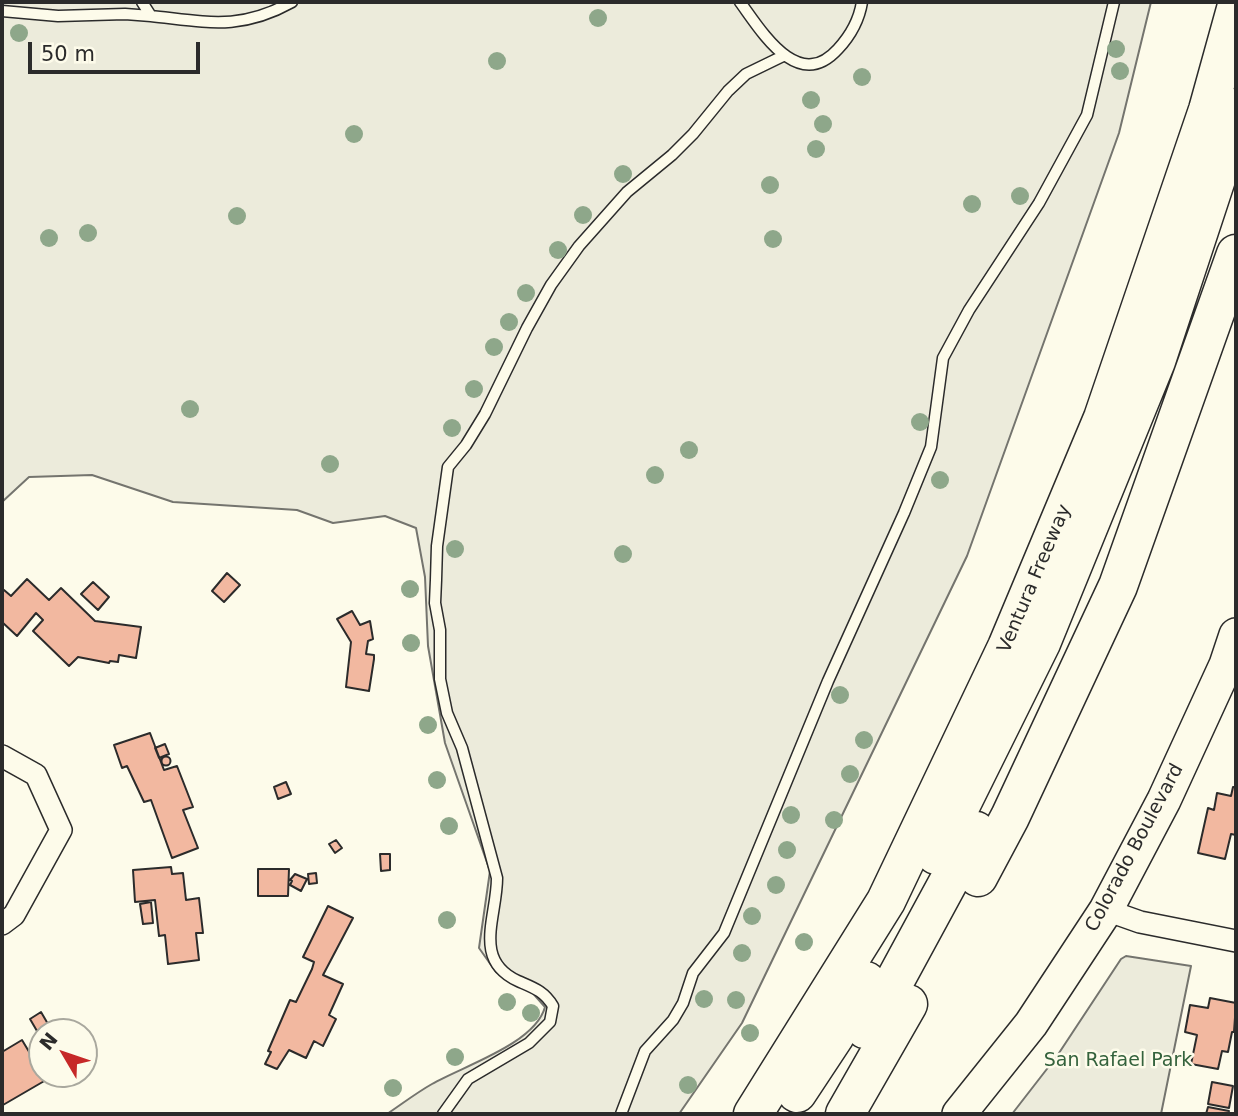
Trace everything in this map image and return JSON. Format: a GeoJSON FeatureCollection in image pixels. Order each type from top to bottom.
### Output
{"type":"FeatureCollection","features":[{"type":"Feature","properties":{"kind":"highway","name":"Ventura Freeway"},"geometry":{"type":"LineString","coordinates":[[753,1114],[886,901],[1007,647],[1103,418],[1203,123],[1236,9]]}},
{"type":"Feature","properties":{"kind":"highway"},"geometry":{"type":"LineString","coordinates":[[782,1114],[834,1037],[932,863],[1041,643],[1156,361],[1219,170],[1236,108]]}},
{"type":"Feature","properties":{"kind":"highway"},"geometry":{"type":"LineString","coordinates":[[813,1114],[893,984],[970,844],[1049,680],[1115,532],[1194,310],[1236,163]]}},
{"type":"Feature","properties":{"kind":"highway"},"geometry":{"type":"LineString","coordinates":[[845,1114],[1010,817],[1118,586],[1236,254]]}},
{"type":"Feature","properties":{"kind":"main road","name":"Colorado Boulevard"},"geometry":{"type":"LineString","coordinates":[[959,1114],[1031,1024],[1106,910],[1164,800],[1226,664],[1236,635]]}},
{"type":"Feature","properties":{"kind":"street"},"geometry":{"type":"LineString","coordinates":[[2,756],[36,775],[61,830],[14,915],[2,924]]}},
{"type":"Feature","properties":{"kind":"street"},"geometry":{"type":"LineString","coordinates":[[1106,910],[1140,922],[1236,941]]}},
{"type":"Feature","properties":{"kind":"lane"},"geometry":{"type":"LineString","coordinates":[[142,2],[151,16]]}},
{"type":"Feature","properties":{"kind":"lane"},"geometry":{"type":"LineString","coordinates":[[2,11],[58,16],[125,14],[224,24],[255,18],[292,2]]}},
{"type":"Feature","properties":{"kind":"lane"},"geometry":{"type":"LineString","coordinates":[[740,2],[783,56],[807,65],[829,59],[850,36],[860,15],[862,2]]}},
{"type":"Feature","properties":{"kind":"lane"},"geometry":{"type":"LineString","coordinates":[[621,1114],[645,1051],[673,1020],[693,973],[724,933],[828,681],[904,513],[931,447],[943,358],[983,287],[1039,203],[1087,115],[1114,2]]}},
{"type":"Feature","properties":{"kind":"lane"},"geometry":{"type":"LineString","coordinates":[[443,1114],[468,1079],[529,1044],[550,1022],[553,1006],[546,994],[501,971],[493,960],[489,946],[497,878],[461,748],[447,713],[440,679],[440,629],[435,603],[448,467],[485,414],[551,285],[579,246],[627,192],[672,155],[737,82],[746,74],[783,56]]}},
{"type":"Feature","properties":{"kind":"green space"},"geometry":{"type":"Polygon","coordinates":[[[2,2],[1151,2],[1119,133],[967,556],[742,1023],[679,1114],[387,1114],[432,1084],[513,1043],[539,1020],[545,1007],[530,990],[496,972],[479,948],[490,871],[445,743],[428,646],[425,577],[416,528],[385,516],[333,523],[297,510],[173,502],[92,475],[29,477],[2,502],[2,2]]]}},
{"type":"Feature","properties":{"kind":"green space","name":"San Rafael Park"},"geometry":{"type":"Polygon","coordinates":[[[1126,956],[1191,966],[1161,1114],[1012,1114],[1057,1056],[1121,959],[1126,956]]]}},
{"type":"Feature","properties":{"kind":"building"},"geometry":{"type":"Polygon","coordinates":[[[227,573],[240,585],[224,602],[212,591],[227,573]]]}},
{"type":"Feature","properties":{"kind":"building"},"geometry":{"type":"Polygon","coordinates":[[[27,579],[49,600],[61,588],[95,621],[141,627],[136,658],[119,655],[118,662],[109,663],[78,657],[69,666],[33,631],[43,620],[36,613],[17,636],[2,622],[2,592],[4,590],[11,596],[27,579]]]}},
{"type":"Feature","properties":{"kind":"building"},"geometry":{"type":"Polygon","coordinates":[[[93,582],[109,597],[98,610],[81,594],[93,582]]]}},
{"type":"Feature","properties":{"kind":"building"},"geometry":{"type":"Polygon","coordinates":[[[352,611],[360,625],[370,621],[373,639],[368,641],[366,654],[374,655],[374,659],[369,691],[346,687],[351,642],[337,619],[352,611]]]}},
{"type":"Feature","properties":{"kind":"building"},"geometry":{"type":"Polygon","coordinates":[[[150,733],[164,770],[177,766],[193,807],[183,810],[198,848],[172,858],[151,800],[144,802],[127,766],[122,768],[114,745],[150,733]]]}},
{"type":"Feature","properties":{"kind":"building"},"geometry":{"type":"Polygon","coordinates":[[[165,744],[169,754],[159,758],[155,748],[165,744]]]}},
{"type":"Feature","properties":{"kind":"building"},"geometry":{"type":"Polygon","coordinates":[[[166,756],[171,761],[166,766],[161,761],[166,756]]]}},
{"type":"Feature","properties":{"kind":"building"},"geometry":{"type":"Polygon","coordinates":[[[286,782],[291,794],[278,799],[274,787],[286,782]]]}},
{"type":"Feature","properties":{"kind":"building"},"geometry":{"type":"Polygon","coordinates":[[[1233,787],[1236,787],[1236,835],[1231,834],[1225,859],[1198,853],[1208,808],[1214,810],[1217,793],[1231,796],[1233,787]]]}},
{"type":"Feature","properties":{"kind":"building"},"geometry":{"type":"Polygon","coordinates":[[[336,840],[342,848],[335,853],[329,844],[336,840]]]}},
{"type":"Feature","properties":{"kind":"building"},"geometry":{"type":"Polygon","coordinates":[[[380,854],[390,854],[390,870],[381,871],[380,854]]]}},
{"type":"Feature","properties":{"kind":"building"},"geometry":{"type":"Polygon","coordinates":[[[171,867],[172,874],[183,873],[186,900],[199,898],[203,933],[196,933],[199,960],[168,964],[165,935],[159,936],[155,900],[135,902],[133,870],[171,867]]]}},
{"type":"Feature","properties":{"kind":"building"},"geometry":{"type":"Polygon","coordinates":[[[258,869],[289,869],[288,896],[258,896],[258,869]]]}},
{"type":"Feature","properties":{"kind":"building"},"geometry":{"type":"Polygon","coordinates":[[[316,873],[317,883],[309,884],[308,874],[316,873]]]}},
{"type":"Feature","properties":{"kind":"building"},"geometry":{"type":"Polygon","coordinates":[[[295,874],[307,879],[301,891],[290,885],[295,874]]]}},
{"type":"Feature","properties":{"kind":"building"},"geometry":{"type":"Polygon","coordinates":[[[151,902],[153,923],[143,924],[140,904],[151,902]]]}},
{"type":"Feature","properties":{"kind":"building"},"geometry":{"type":"Polygon","coordinates":[[[328,906],[353,918],[323,975],[343,984],[329,1015],[336,1019],[323,1046],[314,1041],[306,1058],[289,1050],[277,1069],[265,1064],[271,1052],[268,1051],[290,1000],[296,1002],[312,969],[314,962],[303,957],[328,906]]]}},
{"type":"Feature","properties":{"kind":"building"},"geometry":{"type":"Polygon","coordinates":[[[1210,998],[1236,1003],[1234,1032],[1228,1052],[1222,1051],[1218,1069],[1191,1064],[1197,1035],[1185,1032],[1190,1005],[1208,1008],[1210,998]]]}},
{"type":"Feature","properties":{"kind":"building"},"geometry":{"type":"Polygon","coordinates":[[[41,1012],[44,1018],[32,1018],[41,1012]]]}},
{"type":"Feature","properties":{"kind":"building"},"geometry":{"type":"Polygon","coordinates":[[[22,1040],[28,1050],[28,1088],[32,1088],[3,1105],[2,1052],[22,1040]]]}},
{"type":"Feature","properties":{"kind":"building"},"geometry":{"type":"Polygon","coordinates":[[[1212,1082],[1233,1086],[1229,1108],[1208,1104],[1212,1082]]]}},
{"type":"Feature","properties":{"kind":"building"},"geometry":{"type":"Polygon","coordinates":[[[1208,1107],[1229,1111],[1228,1114],[1206,1114],[1208,1107]]]}}]}
